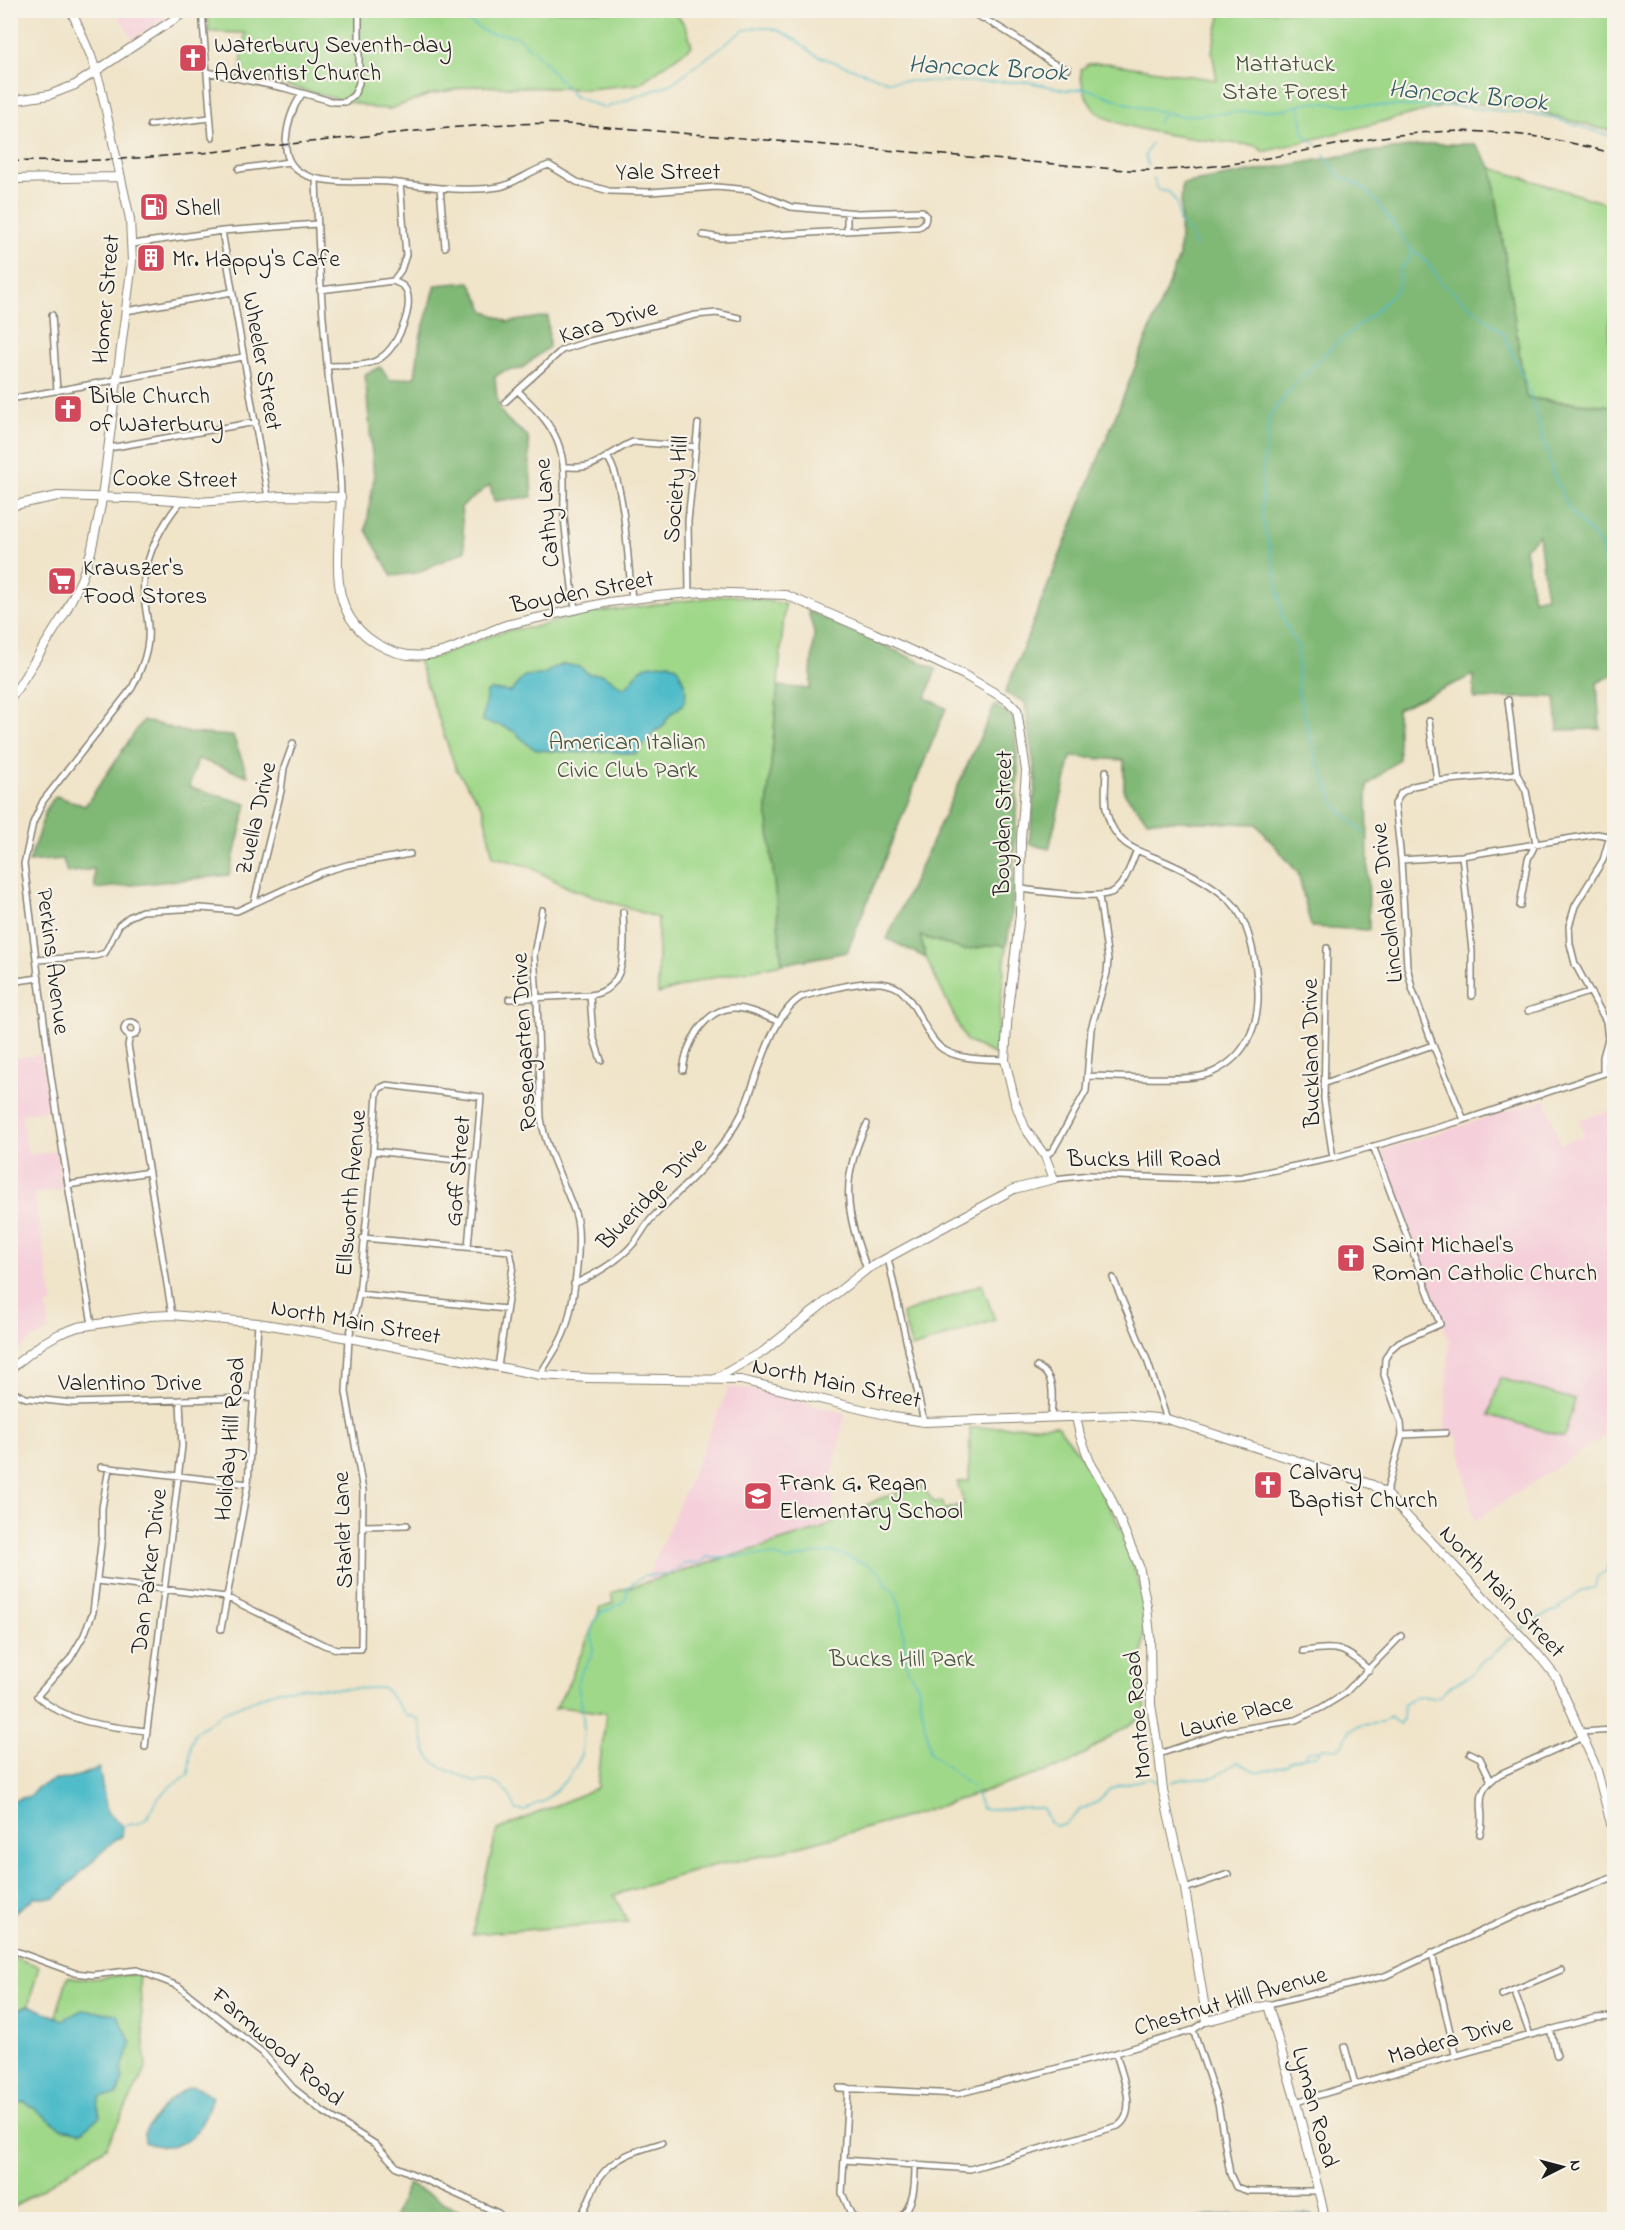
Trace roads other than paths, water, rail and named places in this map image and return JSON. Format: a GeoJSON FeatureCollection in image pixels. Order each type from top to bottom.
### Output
{"type":"FeatureCollection","features":[{"type":"Feature","properties":{"kind":"street","name":"Homer Street"},"geometry":{"type":"LineString","coordinates":[[10,700],[56,628],[77,589],[91,552],[109,448],[133,244],[121,177],[97,71],[71,10]]}},
{"type":"Feature","properties":{"kind":"street"},"geometry":{"type":"LineString","coordinates":[[10,100],[57,93],[85,80],[188,10]]}},
{"type":"Feature","properties":{"kind":"street"},"geometry":{"type":"LineString","coordinates":[[202,10],[212,137]]}},
{"type":"Feature","properties":{"kind":"street"},"geometry":{"type":"LineString","coordinates":[[207,72],[340,103],[347,101],[354,95],[359,78],[359,10]]}},
{"type":"Feature","properties":{"kind":"street"},"geometry":{"type":"LineString","coordinates":[[963,10],[977,15],[1025,44],[1052,64],[1068,69]]}},
{"type":"Feature","properties":{"kind":"street"},"geometry":{"type":"LineString","coordinates":[[302,94],[294,105],[286,145],[289,162],[297,171],[316,180]]}},
{"type":"Feature","properties":{"kind":"street"},"geometry":{"type":"LineString","coordinates":[[150,125],[210,118]]}},
{"type":"Feature","properties":{"kind":"street"},"geometry":{"type":"LineString","coordinates":[[239,169],[289,162]]}},
{"type":"Feature","properties":{"kind":"street","name":"Yale Street"},"geometry":{"type":"LineString","coordinates":[[316,180],[400,183],[476,191],[503,187],[536,169],[549,165],[577,182],[609,191],[650,192],[716,188],[750,190],[791,207],[847,212],[922,211],[926,215],[923,225],[918,227],[721,238],[703,235]]}},
{"type":"Feature","properties":{"kind":"street"},"geometry":{"type":"LineString","coordinates":[[10,179],[121,177]]}},
{"type":"Feature","properties":{"kind":"street","name":"Boyden Street"},"geometry":{"type":"LineString","coordinates":[[316,180],[320,290],[340,471],[339,566],[342,600],[353,621],[377,644],[389,650],[415,655],[432,655],[449,650],[492,629],[575,609],[632,599],[689,593],[777,594],[799,599],[954,671],[1007,700],[1017,710],[1026,771],[1021,839],[1020,915],[1008,1009],[1005,1060],[1015,1102],[1025,1128],[1045,1156],[1054,1179]]}},
{"type":"Feature","properties":{"kind":"street"},"geometry":{"type":"LineString","coordinates":[[393,281],[401,270],[406,255],[400,183]]}},
{"type":"Feature","properties":{"kind":"street"},"geometry":{"type":"LineString","coordinates":[[440,188],[445,247]]}},
{"type":"Feature","properties":{"kind":"street"},"geometry":{"type":"LineString","coordinates":[[847,212],[847,231]]}},
{"type":"Feature","properties":{"kind":"street"},"geometry":{"type":"LineString","coordinates":[[133,244],[222,231],[317,224]]}},
{"type":"Feature","properties":{"kind":"street","name":"Wheeler Street"},"geometry":{"type":"LineString","coordinates":[[222,231],[268,497]]}},
{"type":"Feature","properties":{"kind":"street"},"geometry":{"type":"LineString","coordinates":[[320,290],[393,281],[403,285],[408,292],[405,324],[379,360],[327,366]]}},
{"type":"Feature","properties":{"kind":"street"},"geometry":{"type":"LineString","coordinates":[[126,311],[232,292]]}},
{"type":"Feature","properties":{"kind":"street","name":"Kara Drive"},"geometry":{"type":"LineString","coordinates":[[505,402],[562,350],[696,315],[717,313],[739,318]]}},
{"type":"Feature","properties":{"kind":"street"},"geometry":{"type":"LineString","coordinates":[[52,315],[57,391]]}},
{"type":"Feature","properties":{"kind":"street"},"geometry":{"type":"LineString","coordinates":[[10,399],[243,357]]}},
{"type":"Feature","properties":{"kind":"street","name":"Cathy Lane"},"geometry":{"type":"LineString","coordinates":[[518,391],[541,415],[554,434],[563,467],[564,514],[575,609]]}},
{"type":"Feature","properties":{"kind":"street"},"geometry":{"type":"LineString","coordinates":[[109,448],[256,422]]}},
{"type":"Feature","properties":{"kind":"street","name":"Society Hill"},"geometry":{"type":"LineString","coordinates":[[689,593],[688,521],[698,424]]}},
{"type":"Feature","properties":{"kind":"street"},"geometry":{"type":"LineString","coordinates":[[563,467],[585,467],[633,442],[696,447]]}},
{"type":"Feature","properties":{"kind":"street"},"geometry":{"type":"LineString","coordinates":[[606,457],[613,465],[620,488],[632,599]]}},
{"type":"Feature","properties":{"kind":"street","name":"Cooke Street"},"geometry":{"type":"LineString","coordinates":[[10,506],[53,496],[206,502],[268,497],[340,497]]}},
{"type":"Feature","properties":{"kind":"street","name":"Perkins Avenue"},"geometry":{"type":"LineString","coordinates":[[92,1324],[68,1185],[24,864],[33,823],[43,801],[132,688],[142,669],[147,650],[148,627],[144,581],[148,561],[169,515],[181,501]]}},
{"type":"Feature","properties":{"kind":"street"},"geometry":{"type":"LineString","coordinates":[[1508,700],[1517,774],[1526,791],[1536,843],[1528,860],[1520,906]]}},
{"type":"Feature","properties":{"kind":"street"},"geometry":{"type":"LineString","coordinates":[[1429,721],[1437,781]]}},
{"type":"Feature","properties":{"kind":"street","name":"Zuella Drive"},"geometry":{"type":"LineString","coordinates":[[254,902],[281,791],[284,768],[293,743]]}},
{"type":"Feature","properties":{"kind":"street"},"geometry":{"type":"LineString","coordinates":[[1088,1076],[1188,1077],[1210,1073],[1230,1061],[1248,1040],[1257,1018],[1259,989],[1256,960],[1247,931],[1233,904],[1210,884],[1137,850],[1119,838],[1108,821],[1104,804],[1106,771]]}},
{"type":"Feature","properties":{"kind":"street","name":"Lincolndale Drive"},"geometry":{"type":"LineString","coordinates":[[1464,1120],[1432,1045],[1412,988],[1407,966],[1401,860],[1395,804],[1401,793],[1413,786],[1437,781],[1517,774]]}},
{"type":"Feature","properties":{"kind":"street"},"geometry":{"type":"LineString","coordinates":[[1604,1073],[1603,1057],[1608,1039],[1606,1021],[1575,964],[1570,944],[1569,926],[1575,906],[1603,860],[1612,836],[1614,822]]}},
{"type":"Feature","properties":{"kind":"street"},"geometry":{"type":"LineString","coordinates":[[1401,860],[1462,856],[1597,834],[1612,836]]}},
{"type":"Feature","properties":{"kind":"street"},"geometry":{"type":"LineString","coordinates":[[1021,889],[1099,896],[1114,891],[1125,877],[1137,850]]}},
{"type":"Feature","properties":{"kind":"street"},"geometry":{"type":"LineString","coordinates":[[38,960],[95,956],[105,953],[119,925],[129,916],[142,911],[201,908],[237,911],[320,873],[347,865],[410,854]]}},
{"type":"Feature","properties":{"kind":"street"},"geometry":{"type":"LineString","coordinates":[[1462,856],[1472,951],[1472,996]]}},
{"type":"Feature","properties":{"kind":"street"},"geometry":{"type":"LineString","coordinates":[[1045,1156],[1053,1150],[1081,1101],[1088,1076],[1091,1029],[1107,973],[1107,950],[1099,896]]}},
{"type":"Feature","properties":{"kind":"street","name":"Rosengarten Drive"},"geometry":{"type":"LineString","coordinates":[[540,1375],[563,1336],[571,1312],[578,1231],[576,1215],[543,1135],[541,1118],[534,955],[542,910]]}},
{"type":"Feature","properties":{"kind":"street"},"geometry":{"type":"LineString","coordinates":[[509,999],[600,994],[608,989],[619,974],[624,953],[623,912]]}},
{"type":"Feature","properties":{"kind":"street","name":"Buckland Drive"},"geometry":{"type":"LineString","coordinates":[[1327,948],[1324,1099],[1333,1158]]}},
{"type":"Feature","properties":{"kind":"street"},"geometry":{"type":"LineString","coordinates":[[10,982],[39,978]]}},
{"type":"Feature","properties":{"kind":"street"},"geometry":{"type":"LineString","coordinates":[[683,1070],[685,1053],[709,1016],[735,1008],[778,1021],[792,1003],[801,997],[866,983],[887,983],[899,989],[906,996],[934,1040],[948,1052],[972,1058],[1005,1060]]}},
{"type":"Feature","properties":{"kind":"street"},"geometry":{"type":"LineString","coordinates":[[1528,1011],[1589,992]]}},
{"type":"Feature","properties":{"kind":"street"},"geometry":{"type":"LineString","coordinates":[[590,995],[592,1036],[601,1060]]}},
{"type":"Feature","properties":{"kind":"street","name":"Blueridge Drive"},"geometry":{"type":"LineString","coordinates":[[574,1284],[589,1278],[623,1254],[635,1242],[651,1219],[703,1170],[741,1115],[778,1021]]}},
{"type":"Feature","properties":{"kind":"street"},"geometry":{"type":"LineString","coordinates":[[130,1036],[128,1045],[172,1316]]}},
{"type":"Feature","properties":{"kind":"street"},"geometry":{"type":"LineString","coordinates":[[1325,1083],[1432,1045]]}},
{"type":"Feature","properties":{"kind":"street","name":"Bucks Hill Road"},"geometry":{"type":"LineString","coordinates":[[715,1378],[764,1351],[867,1269],[1014,1189],[1054,1179],[1090,1175],[1202,1179],[1242,1177],[1333,1158],[1464,1120],[1614,1070]]}},
{"type":"Feature","properties":{"kind":"street","name":"Goff Street"},"geometry":{"type":"LineString","coordinates":[[380,1088],[387,1085],[481,1097],[468,1247]]}},
{"type":"Feature","properties":{"kind":"street","name":"Ellsworth Avenue"},"geometry":{"type":"LineString","coordinates":[[349,1338],[359,1294],[377,1093],[380,1088]]}},
{"type":"Feature","properties":{"kind":"street"},"geometry":{"type":"LineString","coordinates":[[867,1124],[859,1139],[847,1199],[852,1230],[867,1269]]}},
{"type":"Feature","properties":{"kind":"street"},"geometry":{"type":"LineString","coordinates":[[1373,1146],[1440,1324],[1400,1342],[1390,1350],[1385,1359],[1384,1375],[1401,1423],[1402,1435],[1386,1494]]}},
{"type":"Feature","properties":{"kind":"street"},"geometry":{"type":"LineString","coordinates":[[373,1151],[474,1162]]}},
{"type":"Feature","properties":{"kind":"street"},"geometry":{"type":"LineString","coordinates":[[68,1185],[149,1172]]}},
{"type":"Feature","properties":{"kind":"street"},"geometry":{"type":"LineString","coordinates":[[363,1238],[510,1251],[513,1266],[498,1367]]}},
{"type":"Feature","properties":{"kind":"street"},"geometry":{"type":"LineString","coordinates":[[888,1258],[924,1422]]}},
{"type":"Feature","properties":{"kind":"street"},"geometry":{"type":"LineString","coordinates":[[1113,1278],[1154,1376],[1167,1419]]}},
{"type":"Feature","properties":{"kind":"street"},"geometry":{"type":"LineString","coordinates":[[359,1294],[506,1309]]}},
{"type":"Feature","properties":{"kind":"street","name":"North Main Street"},"geometry":{"type":"LineString","coordinates":[[10,1369],[59,1334],[92,1324],[150,1316],[172,1316],[258,1323],[540,1375],[588,1378],[741,1380],[894,1417],[924,1422],[1124,1415],[1167,1419],[1373,1485],[1386,1494],[1556,1677],[1596,1767],[1614,1835]]}},
{"type":"Feature","properties":{"kind":"street","name":"Holiday Hill Road"},"geometry":{"type":"LineString","coordinates":[[221,1629],[248,1484],[258,1323]]}},
{"type":"Feature","properties":{"kind":"street","name":"Starlet Lane"},"geometry":{"type":"LineString","coordinates":[[226,1598],[324,1645],[336,1649],[361,1649],[363,1491],[346,1392],[349,1338]]}},
{"type":"Feature","properties":{"kind":"street"},"geometry":{"type":"LineString","coordinates":[[1037,1367],[1048,1375],[1052,1384],[1051,1417]]}},
{"type":"Feature","properties":{"kind":"street","name":"Valentino Drive"},"geometry":{"type":"LineString","coordinates":[[10,1391],[26,1398],[72,1403],[252,1398]]}},
{"type":"Feature","properties":{"kind":"street","name":"Dan Parker Drive"},"geometry":{"type":"LineString","coordinates":[[145,1747],[182,1446],[180,1400]]}},
{"type":"Feature","properties":{"kind":"street","name":"Montoe Road"},"geometry":{"type":"LineString","coordinates":[[1076,1417],[1090,1462],[1110,1496],[1139,1566],[1147,1607],[1150,1705],[1160,1754],[1163,1791],[1185,1888],[1207,2021]]}},
{"type":"Feature","properties":{"kind":"street"},"geometry":{"type":"LineString","coordinates":[[1402,1435],[1446,1433]]}},
{"type":"Feature","properties":{"kind":"street"},"geometry":{"type":"LineString","coordinates":[[101,1467],[248,1484]]}},
{"type":"Feature","properties":{"kind":"street"},"geometry":{"type":"LineString","coordinates":[[109,1468],[102,1508],[102,1536],[93,1612],[84,1635],[70,1659],[37,1696],[50,1708],[73,1719],[147,1731]]}},
{"type":"Feature","properties":{"kind":"street"},"geometry":{"type":"LineString","coordinates":[[364,1526],[407,1526]]}},
{"type":"Feature","properties":{"kind":"street"},"geometry":{"type":"LineString","coordinates":[[98,1581],[226,1598]]}},
{"type":"Feature","properties":{"kind":"street","name":"Laurie Place"},"geometry":{"type":"LineString","coordinates":[[1160,1754],[1224,1732],[1296,1720],[1344,1694],[1401,1636]]}},
{"type":"Feature","properties":{"kind":"street"},"geometry":{"type":"LineString","coordinates":[[1303,1651],[1341,1649],[1351,1654],[1369,1670]]}},
{"type":"Feature","properties":{"kind":"street"},"geometry":{"type":"LineString","coordinates":[[1480,1834],[1481,1802],[1485,1789],[1500,1774],[1582,1735],[1614,1730]]}},
{"type":"Feature","properties":{"kind":"street"},"geometry":{"type":"LineString","coordinates":[[1470,1753],[1480,1758],[1491,1781]]}},
{"type":"Feature","properties":{"kind":"street"},"geometry":{"type":"LineString","coordinates":[[1185,1888],[1228,1874]]}},
{"type":"Feature","properties":{"kind":"street","name":"Chestnut Hill Avenue"},"geometry":{"type":"LineString","coordinates":[[839,2088],[957,2094],[1116,2053],[1193,2030],[1207,2021],[1385,1976],[1518,1914],[1614,1876]]}},
{"type":"Feature","properties":{"kind":"street","name":"Farmwood Road"},"geometry":{"type":"LineString","coordinates":[[10,1949],[75,1973],[93,1975],[137,1970],[178,1986],[262,2052],[294,2088],[322,2111],[375,2144],[397,2166],[498,2213],[506,2220]]}},
{"type":"Feature","properties":{"kind":"street"},"geometry":{"type":"LineString","coordinates":[[1432,1953],[1455,2054]]}},
{"type":"Feature","properties":{"kind":"street"},"geometry":{"type":"LineString","coordinates":[[1502,1995],[1561,1970]]}},
{"type":"Feature","properties":{"kind":"street"},"geometry":{"type":"LineString","coordinates":[[1514,1990],[1530,2035]]}},
{"type":"Feature","properties":{"kind":"street","name":"Lyman Road"},"geometry":{"type":"LineString","coordinates":[[1268,2005],[1296,2102],[1324,2220]]}},
{"type":"Feature","properties":{"kind":"street","name":"Madera Drive"},"geometry":{"type":"LineString","coordinates":[[1296,2102],[1455,2054],[1595,2018],[1614,2017]]}},
{"type":"Feature","properties":{"kind":"street"},"geometry":{"type":"LineString","coordinates":[[1193,2030],[1218,2104],[1230,2174],[1236,2187],[1248,2191],[1318,2191]]}},
{"type":"Feature","properties":{"kind":"street"},"geometry":{"type":"LineString","coordinates":[[1550,2030],[1557,2056]]}},
{"type":"Feature","properties":{"kind":"street"},"geometry":{"type":"LineString","coordinates":[[1345,2047],[1355,2084]]}},
{"type":"Feature","properties":{"kind":"street"},"geometry":{"type":"LineString","coordinates":[[844,2160],[970,2169],[1118,2126],[1127,2118],[1130,2107],[1116,2053]]}},
{"type":"Feature","properties":{"kind":"street"},"geometry":{"type":"LineString","coordinates":[[848,2088],[843,2193],[851,2214],[858,2220]]}},
{"type":"Feature","properties":{"kind":"street"},"geometry":{"type":"LineString","coordinates":[[578,2220],[600,2178],[613,2164],[629,2153],[662,2143]]}},
{"type":"Feature","properties":{"kind":"street"},"geometry":{"type":"LineString","coordinates":[[897,2220],[909,2205],[915,2186],[915,2164]]}},
{"type":"Feature","properties":{"kind":"water"},"geometry":{"type":"Polygon","coordinates":[[[669,663],[677,667],[684,682],[686,693],[684,703],[669,716],[663,727],[656,730],[636,754],[537,750],[528,745],[515,732],[482,721],[487,692],[491,690],[511,692],[524,676],[540,675],[564,664],[580,667],[589,674],[602,674],[625,688],[641,669],[669,663]]]}},
{"type":"Feature","properties":{"kind":"water"},"geometry":{"type":"Polygon","coordinates":[[[99,1768],[107,1812],[123,1826],[122,1836],[112,1842],[55,1898],[34,1898],[11,1915],[11,1801],[30,1796],[38,1787],[55,1780],[70,1779],[99,1768]]]}},
{"type":"Feature","properties":{"kind":"water"},"geometry":{"type":"Polygon","coordinates":[[[29,2005],[63,2020],[82,2010],[117,2014],[132,2043],[121,2070],[123,2079],[117,2095],[100,2097],[98,2106],[100,2116],[81,2132],[61,2128],[25,2102],[11,2104],[11,2024],[17,2010],[29,2005]]]}},
{"type":"Feature","properties":{"kind":"water"},"geometry":{"type":"Polygon","coordinates":[[[193,2087],[201,2089],[212,2097],[202,2122],[192,2136],[178,2145],[154,2145],[145,2142],[144,2133],[172,2098],[193,2087]]]}},
{"type":"Feature","properties":{"kind":"water"},"geometry":{"type":"Polygon","coordinates":[[[1311,2214],[1315,2219],[1194,2219],[1217,2215],[1311,2214]]]}},
{"type":"Feature","properties":{"kind":"waterway","name":"Hancock Brook"},"geometry":{"type":"LineString","coordinates":[[457,10],[465,19],[487,33],[516,36],[534,51],[575,97],[605,108],[671,84],[744,30],[762,27],[778,30],[815,55],[887,81],[1028,82],[1066,90],[1088,89],[1131,105],[1180,116],[1288,109],[1307,102],[1371,106],[1455,106],[1542,115],[1614,137]]}},
{"type":"Feature","properties":{"kind":"waterway"},"geometry":{"type":"LineString","coordinates":[[1299,105],[1304,134],[1318,146]]}},
{"type":"Feature","properties":{"kind":"waterway"},"geometry":{"type":"LineString","coordinates":[[1158,124],[1165,113]]}},
{"type":"Feature","properties":{"kind":"waterway"},"geometry":{"type":"LineString","coordinates":[[1148,166],[1145,156],[1151,143]]}},
{"type":"Feature","properties":{"kind":"waterway"},"geometry":{"type":"LineString","coordinates":[[1324,154],[1339,176],[1359,185],[1374,198],[1412,250],[1426,261],[1442,283],[1503,333],[1529,389],[1553,474],[1570,511],[1602,546],[1605,566],[1614,588]]}},
{"type":"Feature","properties":{"kind":"waterway"},"geometry":{"type":"LineString","coordinates":[[1153,178],[1158,190],[1169,192],[1177,203],[1179,222],[1189,231],[1195,246]]}},
{"type":"Feature","properties":{"kind":"waterway"},"geometry":{"type":"LineString","coordinates":[[1365,834],[1336,806],[1316,758],[1298,691],[1298,648],[1283,619],[1274,564],[1262,518],[1262,476],[1270,415],[1295,384],[1331,348],[1374,313],[1398,288],[1401,268],[1408,261],[1412,250]]}},
{"type":"Feature","properties":{"kind":"waterway"},"geometry":{"type":"LineString","coordinates":[[122,1826],[140,1823],[147,1818],[159,1797],[189,1774],[191,1743],[196,1732],[222,1713],[278,1690],[307,1687],[384,1688],[406,1715],[417,1718],[426,1750],[434,1762],[476,1783],[483,1781],[496,1783],[506,1791],[516,1810],[525,1811],[541,1803],[564,1782],[578,1763],[584,1740],[582,1705],[578,1689],[580,1673],[591,1658],[592,1635],[596,1619],[599,1614],[621,1604],[626,1598],[628,1587],[645,1575],[668,1575],[684,1564],[700,1563],[707,1557],[769,1555],[787,1561],[834,1551],[872,1567],[879,1572],[886,1585],[894,1591],[901,1608],[906,1661],[908,1670],[918,1686],[930,1753],[972,1787]]}},
{"type":"Feature","properties":{"kind":"waterway"},"geometry":{"type":"LineString","coordinates":[[1522,1629],[1559,1609],[1580,1592],[1595,1587],[1597,1577],[1607,1570],[1610,1556],[1614,1553]]}},
{"type":"Feature","properties":{"kind":"waterway"},"geometry":{"type":"LineString","coordinates":[[1172,1782],[1213,1777],[1238,1762],[1256,1772],[1261,1772],[1287,1765],[1290,1761],[1307,1756],[1316,1756],[1322,1748],[1337,1749],[1343,1744],[1350,1730],[1362,1725],[1381,1723],[1390,1717],[1399,1724],[1403,1719],[1404,1704],[1414,1697],[1440,1696],[1450,1686],[1471,1675],[1483,1660],[1490,1657],[1507,1640],[1515,1637]]}},
{"type":"Feature","properties":{"kind":"waterway"},"geometry":{"type":"LineString","coordinates":[[1305,1756],[1306,1752],[1318,1750]]}},
{"type":"Feature","properties":{"kind":"waterway"},"geometry":{"type":"LineString","coordinates":[[975,1792],[982,1809],[1043,1808],[1049,1822],[1055,1826],[1064,1825],[1080,1810],[1097,1802],[1109,1790],[1120,1785],[1150,1778],[1158,1783]]}},
{"type":"Feature","properties":{"kind":"railway"},"geometry":{"type":"LineString","coordinates":[[10,161],[148,157],[455,127],[533,123],[585,125],[1126,170],[1215,166],[1407,134],[1459,131],[1538,137],[1614,154]]}},
{"type":"Feature","properties":{"kind":"place","name":"Waterbury Seventh-day Adventist Church"},"geometry":{"type":"Point","coordinates":[193,58]}},
{"type":"Feature","properties":{"kind":"place","name":"Shell"},"geometry":{"type":"Point","coordinates":[154,207]}},
{"type":"Feature","properties":{"kind":"place","name":"Mr. Happy's Cafe"},"geometry":{"type":"Point","coordinates":[151,258]}},
{"type":"Feature","properties":{"kind":"place","name":"Bible Church of Waterbury"},"geometry":{"type":"Point","coordinates":[68,409]}},
{"type":"Feature","properties":{"kind":"place","name":"Krauszer's Food Stores"},"geometry":{"type":"Point","coordinates":[62,581]}},
{"type":"Feature","properties":{"kind":"place","name":"Saint Michael's Roman Catholic Church"},"geometry":{"type":"Point","coordinates":[1351,1258]}},
{"type":"Feature","properties":{"kind":"place","name":"Calvary Baptist Church"},"geometry":{"type":"Point","coordinates":[1268,1485]}},
{"type":"Feature","properties":{"kind":"place","name":"Frank G. Regan Elementary School"},"geometry":{"type":"Point","coordinates":[758,1496]}},
{"type":"Feature","properties":{"kind":"park label","name":"Mattatuck State Forest"},"geometry":{"type":"Point","coordinates":[1285,77]}},
{"type":"Feature","properties":{"kind":"park label","name":"American Italian Civic Club Park"},"geometry":{"type":"Point","coordinates":[627,755]}},
{"type":"Feature","properties":{"kind":"park label","name":"Bucks Hill Park"},"geometry":{"type":"Point","coordinates":[902,1658]}}]}
